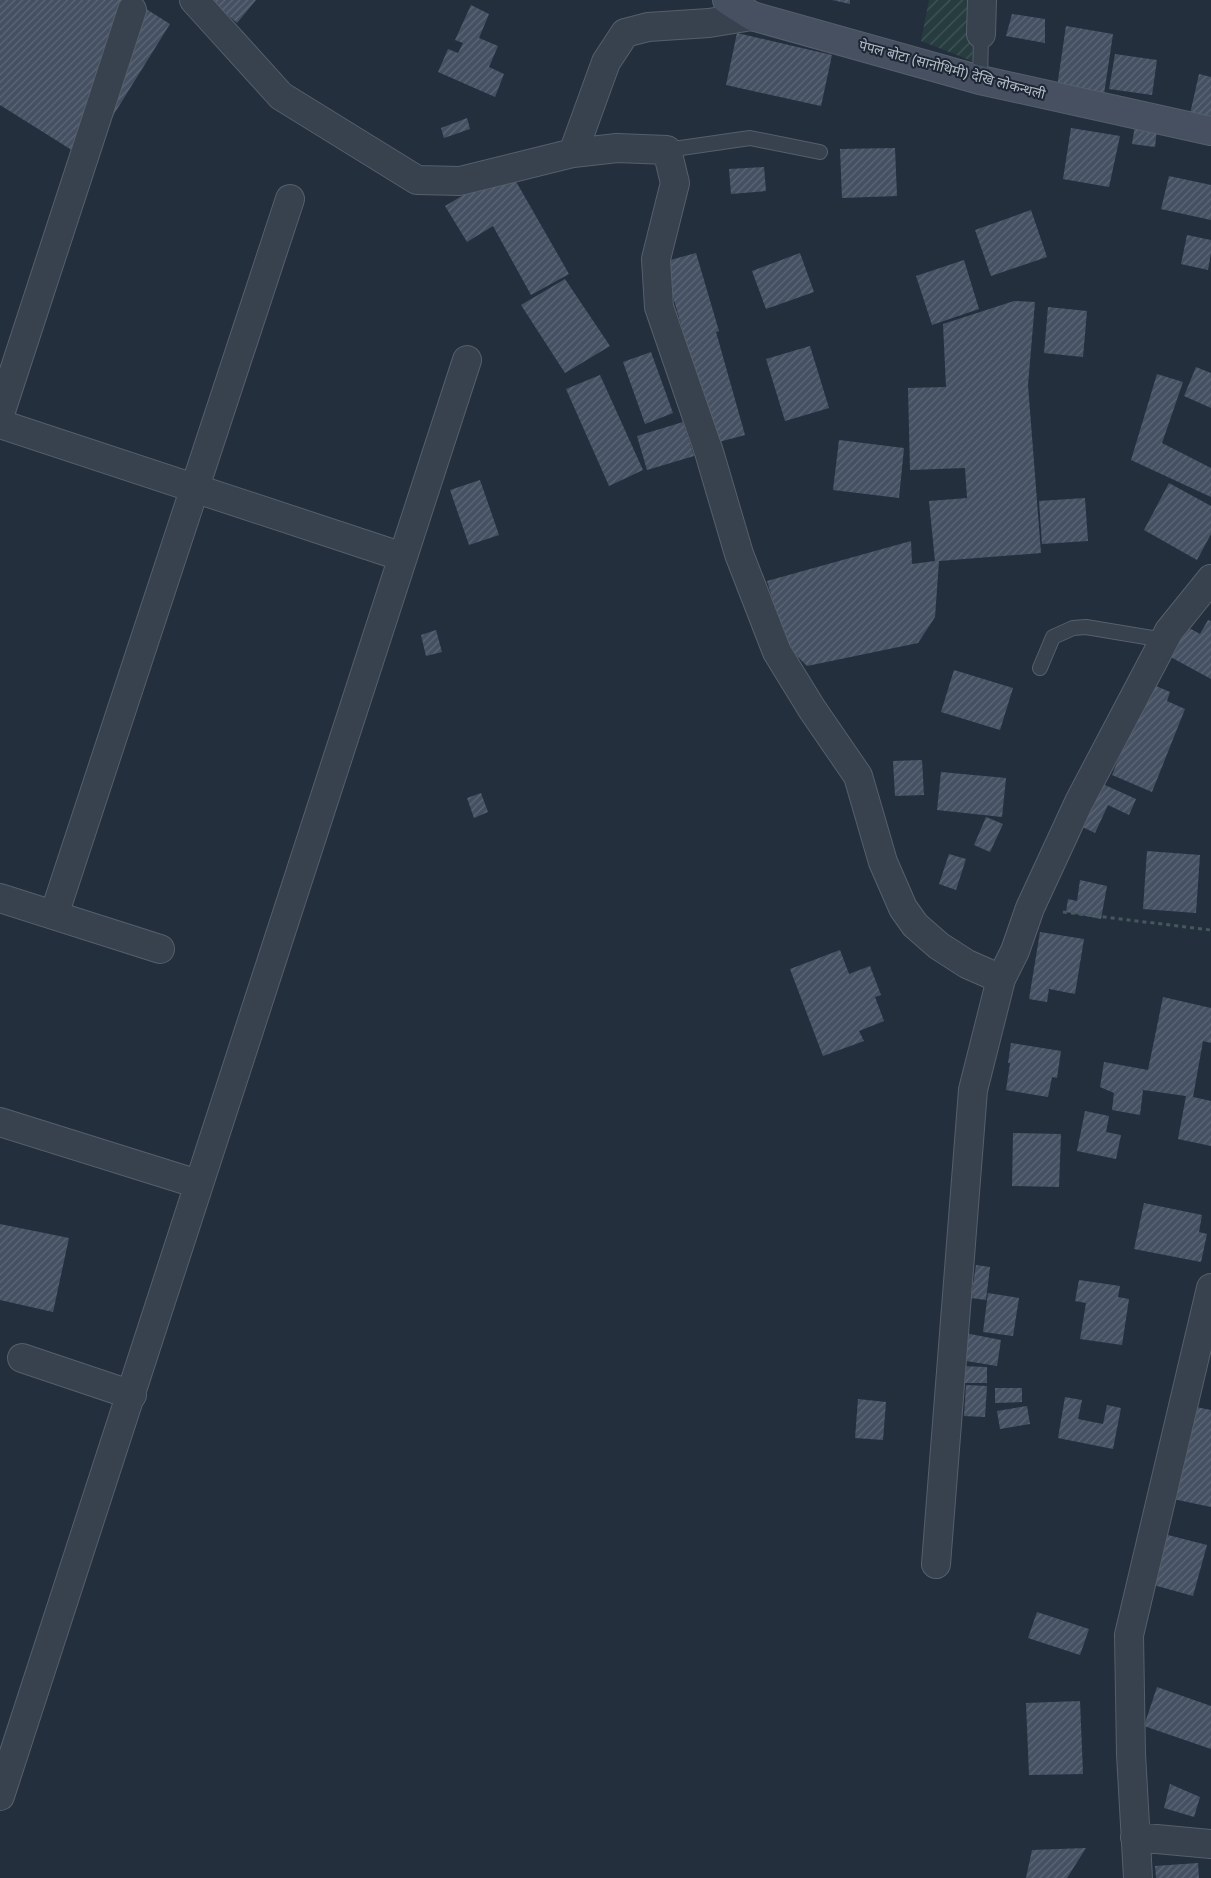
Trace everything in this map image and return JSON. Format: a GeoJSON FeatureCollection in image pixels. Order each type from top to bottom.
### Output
{"type":"FeatureCollection","features":[{"type":"Feature","properties":{"kind":"main road","name":"पेपल बोटा (सानोथिमी) देखि लोकन्थली"},"geometry":{"type":"LineString","coordinates":[[727,0],[752,16],[980,80],[1211,131]]}},
{"type":"Feature","properties":{"kind":"street"},"geometry":{"type":"LineString","coordinates":[[194,0],[281,96],[417,180],[460,181],[573,153],[616,148],[667,150],[675,183],[656,259],[659,307],[709,452],[740,554],[777,652],[812,709],[858,776],[883,862],[903,908],[915,925],[938,946],[967,964],[1001,979]]}},
{"type":"Feature","properties":{"kind":"street"},"geometry":{"type":"LineString","coordinates":[[981,34],[982,0]]}},
{"type":"Feature","properties":{"kind":"street"},"geometry":{"type":"LineString","coordinates":[[0,414],[132,10]]}},
{"type":"Feature","properties":{"kind":"street"},"geometry":{"type":"LineString","coordinates":[[573,153],[606,62],[625,33],[648,27],[710,23],[752,16]]}},
{"type":"Feature","properties":{"kind":"street"},"geometry":{"type":"LineString","coordinates":[[54,915],[290,199]]}},
{"type":"Feature","properties":{"kind":"street"},"geometry":{"type":"LineString","coordinates":[[0,1796],[132,1395],[198,1184],[467,360]]}},
{"type":"Feature","properties":{"kind":"street"},"geometry":{"type":"LineString","coordinates":[[0,424],[403,557]]}},
{"type":"Feature","properties":{"kind":"street"},"geometry":{"type":"LineString","coordinates":[[936,1564],[973,1090],[1001,979],[1016,951],[1030,908],[1079,802],[1164,640],[1169,631],[1211,579]]}},
{"type":"Feature","properties":{"kind":"street"},"geometry":{"type":"LineString","coordinates":[[0,898],[160,949]]}},
{"type":"Feature","properties":{"kind":"street"},"geometry":{"type":"LineString","coordinates":[[0,1122],[198,1184]]}},
{"type":"Feature","properties":{"kind":"street"},"geometry":{"type":"LineString","coordinates":[[1138,1878],[1131,1754],[1129,1635],[1211,1288]]}},
{"type":"Feature","properties":{"kind":"street"},"geometry":{"type":"LineString","coordinates":[[22,1358],[132,1395]]}},
{"type":"Feature","properties":{"kind":"street"},"geometry":{"type":"LineString","coordinates":[[1135,1837],[1211,1844]]}},
{"type":"Feature","properties":{"kind":"lane"},"geometry":{"type":"LineString","coordinates":[[980,80],[981,34]]}},
{"type":"Feature","properties":{"kind":"lane"},"geometry":{"type":"LineString","coordinates":[[667,150],[750,138],[820,152]]}},
{"type":"Feature","properties":{"kind":"lane"},"geometry":{"type":"LineString","coordinates":[[1040,668],[1052,637],[1073,628],[1086,627],[1164,640]]}},
{"type":"Feature","properties":{"kind":"path"},"geometry":{"type":"LineString","coordinates":[[1030,908],[1211,930]]}},
{"type":"Feature","properties":{"kind":"green space"},"geometry":{"type":"Polygon","coordinates":[[[929,0],[976,0],[972,61],[921,41],[929,0]]]}},
{"type":"Feature","properties":{"kind":"building"},"geometry":{"type":"Polygon","coordinates":[[[0,0],[132,0],[170,24],[86,159],[0,105],[0,0]]]}},
{"type":"Feature","properties":{"kind":"building"},"geometry":{"type":"Polygon","coordinates":[[[210,0],[256,0],[237,23],[210,0]]]}},
{"type":"Feature","properties":{"kind":"building"},"geometry":{"type":"Polygon","coordinates":[[[832,0],[850,0],[850,4],[832,0]]]}},
{"type":"Feature","properties":{"kind":"building"},"geometry":{"type":"Polygon","coordinates":[[[471,5],[489,14],[479,38],[498,46],[489,67],[504,74],[495,97],[438,72],[448,49],[458,53],[463,43],[455,40],[471,5]]]}},
{"type":"Feature","properties":{"kind":"building"},"geometry":{"type":"Polygon","coordinates":[[[1012,14],[1045,19],[1045,43],[1006,36],[1012,14]]]}},
{"type":"Feature","properties":{"kind":"building"},"geometry":{"type":"Polygon","coordinates":[[[1066,26],[1113,34],[1104,94],[1057,87],[1066,26]]]}},
{"type":"Feature","properties":{"kind":"building"},"geometry":{"type":"Polygon","coordinates":[[[737,33],[832,55],[821,106],[726,85],[737,33]]]}},
{"type":"Feature","properties":{"kind":"building"},"geometry":{"type":"Polygon","coordinates":[[[1115,54],[1157,60],[1152,95],[1109,89],[1115,54]]]}},
{"type":"Feature","properties":{"kind":"building"},"geometry":{"type":"Polygon","coordinates":[[[1199,74],[1211,77],[1211,119],[1190,114],[1199,74]]]}},
{"type":"Feature","properties":{"kind":"building"},"geometry":{"type":"Polygon","coordinates":[[[467,118],[470,129],[444,138],[441,128],[467,118]]]}},
{"type":"Feature","properties":{"kind":"building"},"geometry":{"type":"Polygon","coordinates":[[[1135,125],[1157,128],[1155,147],[1132,144],[1135,125]]]}},
{"type":"Feature","properties":{"kind":"building"},"geometry":{"type":"Polygon","coordinates":[[[1071,128],[1120,136],[1109,187],[1063,179],[1071,128]]]}},
{"type":"Feature","properties":{"kind":"building"},"geometry":{"type":"Polygon","coordinates":[[[895,148],[897,196],[842,198],[840,149],[895,148]]]}},
{"type":"Feature","properties":{"kind":"building"},"geometry":{"type":"Polygon","coordinates":[[[764,167],[766,191],[731,194],[729,169],[764,167]]]}},
{"type":"Feature","properties":{"kind":"building"},"geometry":{"type":"Polygon","coordinates":[[[1169,176],[1211,185],[1211,220],[1161,209],[1169,176]]]}},
{"type":"Feature","properties":{"kind":"building"},"geometry":{"type":"Polygon","coordinates":[[[514,178],[569,274],[531,295],[493,226],[467,242],[445,206],[477,187],[514,178]]]}},
{"type":"Feature","properties":{"kind":"building"},"geometry":{"type":"Polygon","coordinates":[[[1031,210],[1047,257],[991,276],[975,230],[1031,210]]]}},
{"type":"Feature","properties":{"kind":"building"},"geometry":{"type":"Polygon","coordinates":[[[1187,235],[1211,240],[1208,270],[1181,264],[1187,235]]]}},
{"type":"Feature","properties":{"kind":"building"},"geometry":{"type":"Polygon","coordinates":[[[696,253],[719,331],[716,332],[745,435],[715,443],[663,262],[696,253]]]}},
{"type":"Feature","properties":{"kind":"building"},"geometry":{"type":"Polygon","coordinates":[[[800,253],[814,292],[766,309],[752,271],[800,253]]]}},
{"type":"Feature","properties":{"kind":"building"},"geometry":{"type":"Polygon","coordinates":[[[964,260],[979,309],[932,325],[916,276],[964,260]]]}},
{"type":"Feature","properties":{"kind":"building"},"geometry":{"type":"Polygon","coordinates":[[[565,279],[610,346],[565,373],[521,305],[565,279]]]}},
{"type":"Feature","properties":{"kind":"building"},"geometry":{"type":"Polygon","coordinates":[[[1014,301],[1035,302],[1028,385],[1041,553],[939,561],[935,617],[918,643],[807,666],[786,645],[767,581],[911,541],[912,564],[935,561],[929,501],[967,498],[965,468],[910,470],[908,388],[946,387],[943,324],[1014,301]]]}},
{"type":"Feature","properties":{"kind":"building"},"geometry":{"type":"Polygon","coordinates":[[[1048,307],[1087,311],[1083,357],[1044,353],[1048,307]]]}},
{"type":"Feature","properties":{"kind":"building"},"geometry":{"type":"Polygon","coordinates":[[[810,346],[829,408],[785,421],[766,359],[810,346]]]}},
{"type":"Feature","properties":{"kind":"building"},"geometry":{"type":"Polygon","coordinates":[[[651,352],[673,413],[645,424],[623,362],[651,352]]]}},
{"type":"Feature","properties":{"kind":"building"},"geometry":{"type":"Polygon","coordinates":[[[1196,367],[1211,373],[1211,408],[1184,396],[1196,367]]]}},
{"type":"Feature","properties":{"kind":"building"},"geometry":{"type":"Polygon","coordinates":[[[1157,374],[1183,382],[1162,443],[1211,468],[1211,497],[1131,460],[1157,374]]]}},
{"type":"Feature","properties":{"kind":"building"},"geometry":{"type":"Polygon","coordinates":[[[600,375],[643,470],[609,486],[566,389],[600,375]]]}},
{"type":"Feature","properties":{"kind":"building"},"geometry":{"type":"Polygon","coordinates":[[[683,422],[694,456],[647,470],[637,436],[683,422]]]}},
{"type":"Feature","properties":{"kind":"building"},"geometry":{"type":"Polygon","coordinates":[[[839,440],[904,448],[899,498],[833,490],[839,440]]]}},
{"type":"Feature","properties":{"kind":"building"},"geometry":{"type":"Polygon","coordinates":[[[480,480],[499,535],[469,545],[450,490],[480,480]]]}},
{"type":"Feature","properties":{"kind":"building"},"geometry":{"type":"Polygon","coordinates":[[[1169,483],[1211,506],[1211,534],[1197,560],[1144,530],[1169,483]]]}},
{"type":"Feature","properties":{"kind":"building"},"geometry":{"type":"Polygon","coordinates":[[[1085,498],[1088,541],[1042,544],[1039,501],[1085,498]]]}},
{"type":"Feature","properties":{"kind":"building"},"geometry":{"type":"Polygon","coordinates":[[[1208,620],[1211,621],[1211,679],[1165,654],[1182,624],[1200,634],[1208,620]]]}},
{"type":"Feature","properties":{"kind":"building"},"geometry":{"type":"Polygon","coordinates":[[[436,630],[442,652],[426,656],[421,635],[436,630]]]}},
{"type":"Feature","properties":{"kind":"building"},"geometry":{"type":"Polygon","coordinates":[[[954,670],[1013,688],[1000,730],[941,712],[954,670]]]}},
{"type":"Feature","properties":{"kind":"building"},"geometry":{"type":"Polygon","coordinates":[[[1149,683],[1170,692],[1167,701],[1185,709],[1152,792],[1112,775],[1149,683]]]}},
{"type":"Feature","properties":{"kind":"building"},"geometry":{"type":"Polygon","coordinates":[[[922,760],[924,795],[895,796],[893,761],[922,760]]]}},
{"type":"Feature","properties":{"kind":"building"},"geometry":{"type":"Polygon","coordinates":[[[941,772],[1006,778],[1002,817],[937,810],[941,772]]]}},
{"type":"Feature","properties":{"kind":"building"},"geometry":{"type":"Polygon","coordinates":[[[1096,781],[1136,799],[1129,815],[1108,805],[1095,833],[1076,824],[1096,781]]]}},
{"type":"Feature","properties":{"kind":"building"},"geometry":{"type":"Polygon","coordinates":[[[481,793],[488,812],[474,818],[467,798],[481,793]]]}},
{"type":"Feature","properties":{"kind":"building"},"geometry":{"type":"Polygon","coordinates":[[[986,817],[1003,824],[990,852],[974,845],[986,817]]]}},
{"type":"Feature","properties":{"kind":"building"},"geometry":{"type":"Polygon","coordinates":[[[1147,851],[1200,855],[1196,913],[1143,909],[1147,851]]]}},
{"type":"Feature","properties":{"kind":"building"},"geometry":{"type":"Polygon","coordinates":[[[949,854],[966,859],[956,890],[939,884],[949,854]]]}},
{"type":"Feature","properties":{"kind":"building"},"geometry":{"type":"Polygon","coordinates":[[[1080,880],[1107,886],[1101,919],[1066,912],[1068,899],[1077,901],[1080,880]]]}},
{"type":"Feature","properties":{"kind":"building"},"geometry":{"type":"Polygon","coordinates":[[[1040,932],[1084,939],[1075,994],[1049,989],[1047,1002],[1029,999],[1040,932]]]}},
{"type":"Feature","properties":{"kind":"building"},"geometry":{"type":"Polygon","coordinates":[[[840,950],[849,974],[870,966],[881,995],[875,997],[884,1021],[859,1031],[864,1041],[823,1056],[790,969],[840,950]]]}},
{"type":"Feature","properties":{"kind":"building"},"geometry":{"type":"Polygon","coordinates":[[[1163,997],[1211,1008],[1211,1043],[1203,1041],[1193,1097],[1211,1101],[1211,1146],[1178,1139],[1186,1096],[1143,1090],[1140,1115],[1112,1110],[1114,1093],[1100,1087],[1104,1062],[1148,1070],[1163,997]]]}},
{"type":"Feature","properties":{"kind":"building"},"geometry":{"type":"Polygon","coordinates":[[[1011,1043],[1061,1051],[1057,1078],[1052,1077],[1048,1097],[1006,1090],[1011,1043]]]}},
{"type":"Feature","properties":{"kind":"building"},"geometry":{"type":"Polygon","coordinates":[[[1085,1111],[1109,1116],[1106,1132],[1121,1135],[1116,1159],[1077,1151],[1085,1111]]]}},
{"type":"Feature","properties":{"kind":"building"},"geometry":{"type":"Polygon","coordinates":[[[1013,1133],[1061,1134],[1059,1187],[1012,1186],[1013,1133]]]}},
{"type":"Feature","properties":{"kind":"building"},"geometry":{"type":"Polygon","coordinates":[[[1144,1203],[1202,1215],[1199,1232],[1207,1234],[1201,1262],[1134,1249],[1144,1203]]]}},
{"type":"Feature","properties":{"kind":"building"},"geometry":{"type":"Polygon","coordinates":[[[0,1224],[69,1238],[53,1312],[0,1300],[0,1224]]]}},
{"type":"Feature","properties":{"kind":"building"},"geometry":{"type":"Polygon","coordinates":[[[976,1265],[990,1267],[986,1300],[971,1298],[976,1265]]]}},
{"type":"Feature","properties":{"kind":"building"},"geometry":{"type":"Polygon","coordinates":[[[1079,1280],[1120,1286],[1118,1297],[1129,1299],[1122,1345],[1080,1339],[1086,1303],[1075,1301],[1079,1280]]]}},
{"type":"Feature","properties":{"kind":"building"},"geometry":{"type":"Polygon","coordinates":[[[988,1293],[1019,1298],[1013,1336],[983,1332],[988,1293]]]}},
{"type":"Feature","properties":{"kind":"building"},"geometry":{"type":"Polygon","coordinates":[[[965,1333],[1001,1340],[997,1366],[960,1360],[965,1333]]]}},
{"type":"Feature","properties":{"kind":"building"},"geometry":{"type":"Polygon","coordinates":[[[959,1366],[987,1367],[987,1383],[958,1383],[959,1366]]]}},
{"type":"Feature","properties":{"kind":"building"},"geometry":{"type":"Polygon","coordinates":[[[966,1385],[987,1386],[985,1417],[964,1416],[966,1385]]]}},
{"type":"Feature","properties":{"kind":"building"},"geometry":{"type":"Polygon","coordinates":[[[995,1388],[1022,1388],[1022,1402],[995,1403],[995,1388]]]}},
{"type":"Feature","properties":{"kind":"building"},"geometry":{"type":"Polygon","coordinates":[[[1065,1397],[1082,1400],[1078,1419],[1103,1424],[1107,1405],[1121,1408],[1113,1449],[1058,1438],[1065,1397]]]}},
{"type":"Feature","properties":{"kind":"building"},"geometry":{"type":"Polygon","coordinates":[[[858,1399],[886,1402],[883,1440],[855,1438],[858,1399]]]}},
{"type":"Feature","properties":{"kind":"building"},"geometry":{"type":"Polygon","coordinates":[[[1186,1405],[1211,1410],[1211,1507],[1173,1499],[1186,1405]]]}},
{"type":"Feature","properties":{"kind":"building"},"geometry":{"type":"Polygon","coordinates":[[[1027,1406],[1030,1424],[1000,1429],[997,1411],[1027,1406]]]}},
{"type":"Feature","properties":{"kind":"building"},"geometry":{"type":"Polygon","coordinates":[[[1164,1534],[1207,1545],[1193,1596],[1150,1584],[1164,1534]]]}},
{"type":"Feature","properties":{"kind":"building"},"geometry":{"type":"Polygon","coordinates":[[[1037,1612],[1089,1629],[1080,1655],[1028,1638],[1037,1612]]]}},
{"type":"Feature","properties":{"kind":"building"},"geometry":{"type":"Polygon","coordinates":[[[1157,1687],[1211,1706],[1211,1749],[1144,1726],[1157,1687]]]}},
{"type":"Feature","properties":{"kind":"building"},"geometry":{"type":"Polygon","coordinates":[[[1080,1701],[1083,1774],[1029,1775],[1026,1703],[1080,1701]]]}},
{"type":"Feature","properties":{"kind":"building"},"geometry":{"type":"Polygon","coordinates":[[[1170,1784],[1200,1797],[1194,1817],[1164,1808],[1170,1784]]]}},
{"type":"Feature","properties":{"kind":"building"},"geometry":{"type":"Polygon","coordinates":[[[1086,1848],[1067,1878],[1026,1878],[1032,1850],[1086,1848]]]}},
{"type":"Feature","properties":{"kind":"building"},"geometry":{"type":"Polygon","coordinates":[[[1198,1863],[1199,1878],[1156,1878],[1155,1866],[1198,1863]]]}}]}
